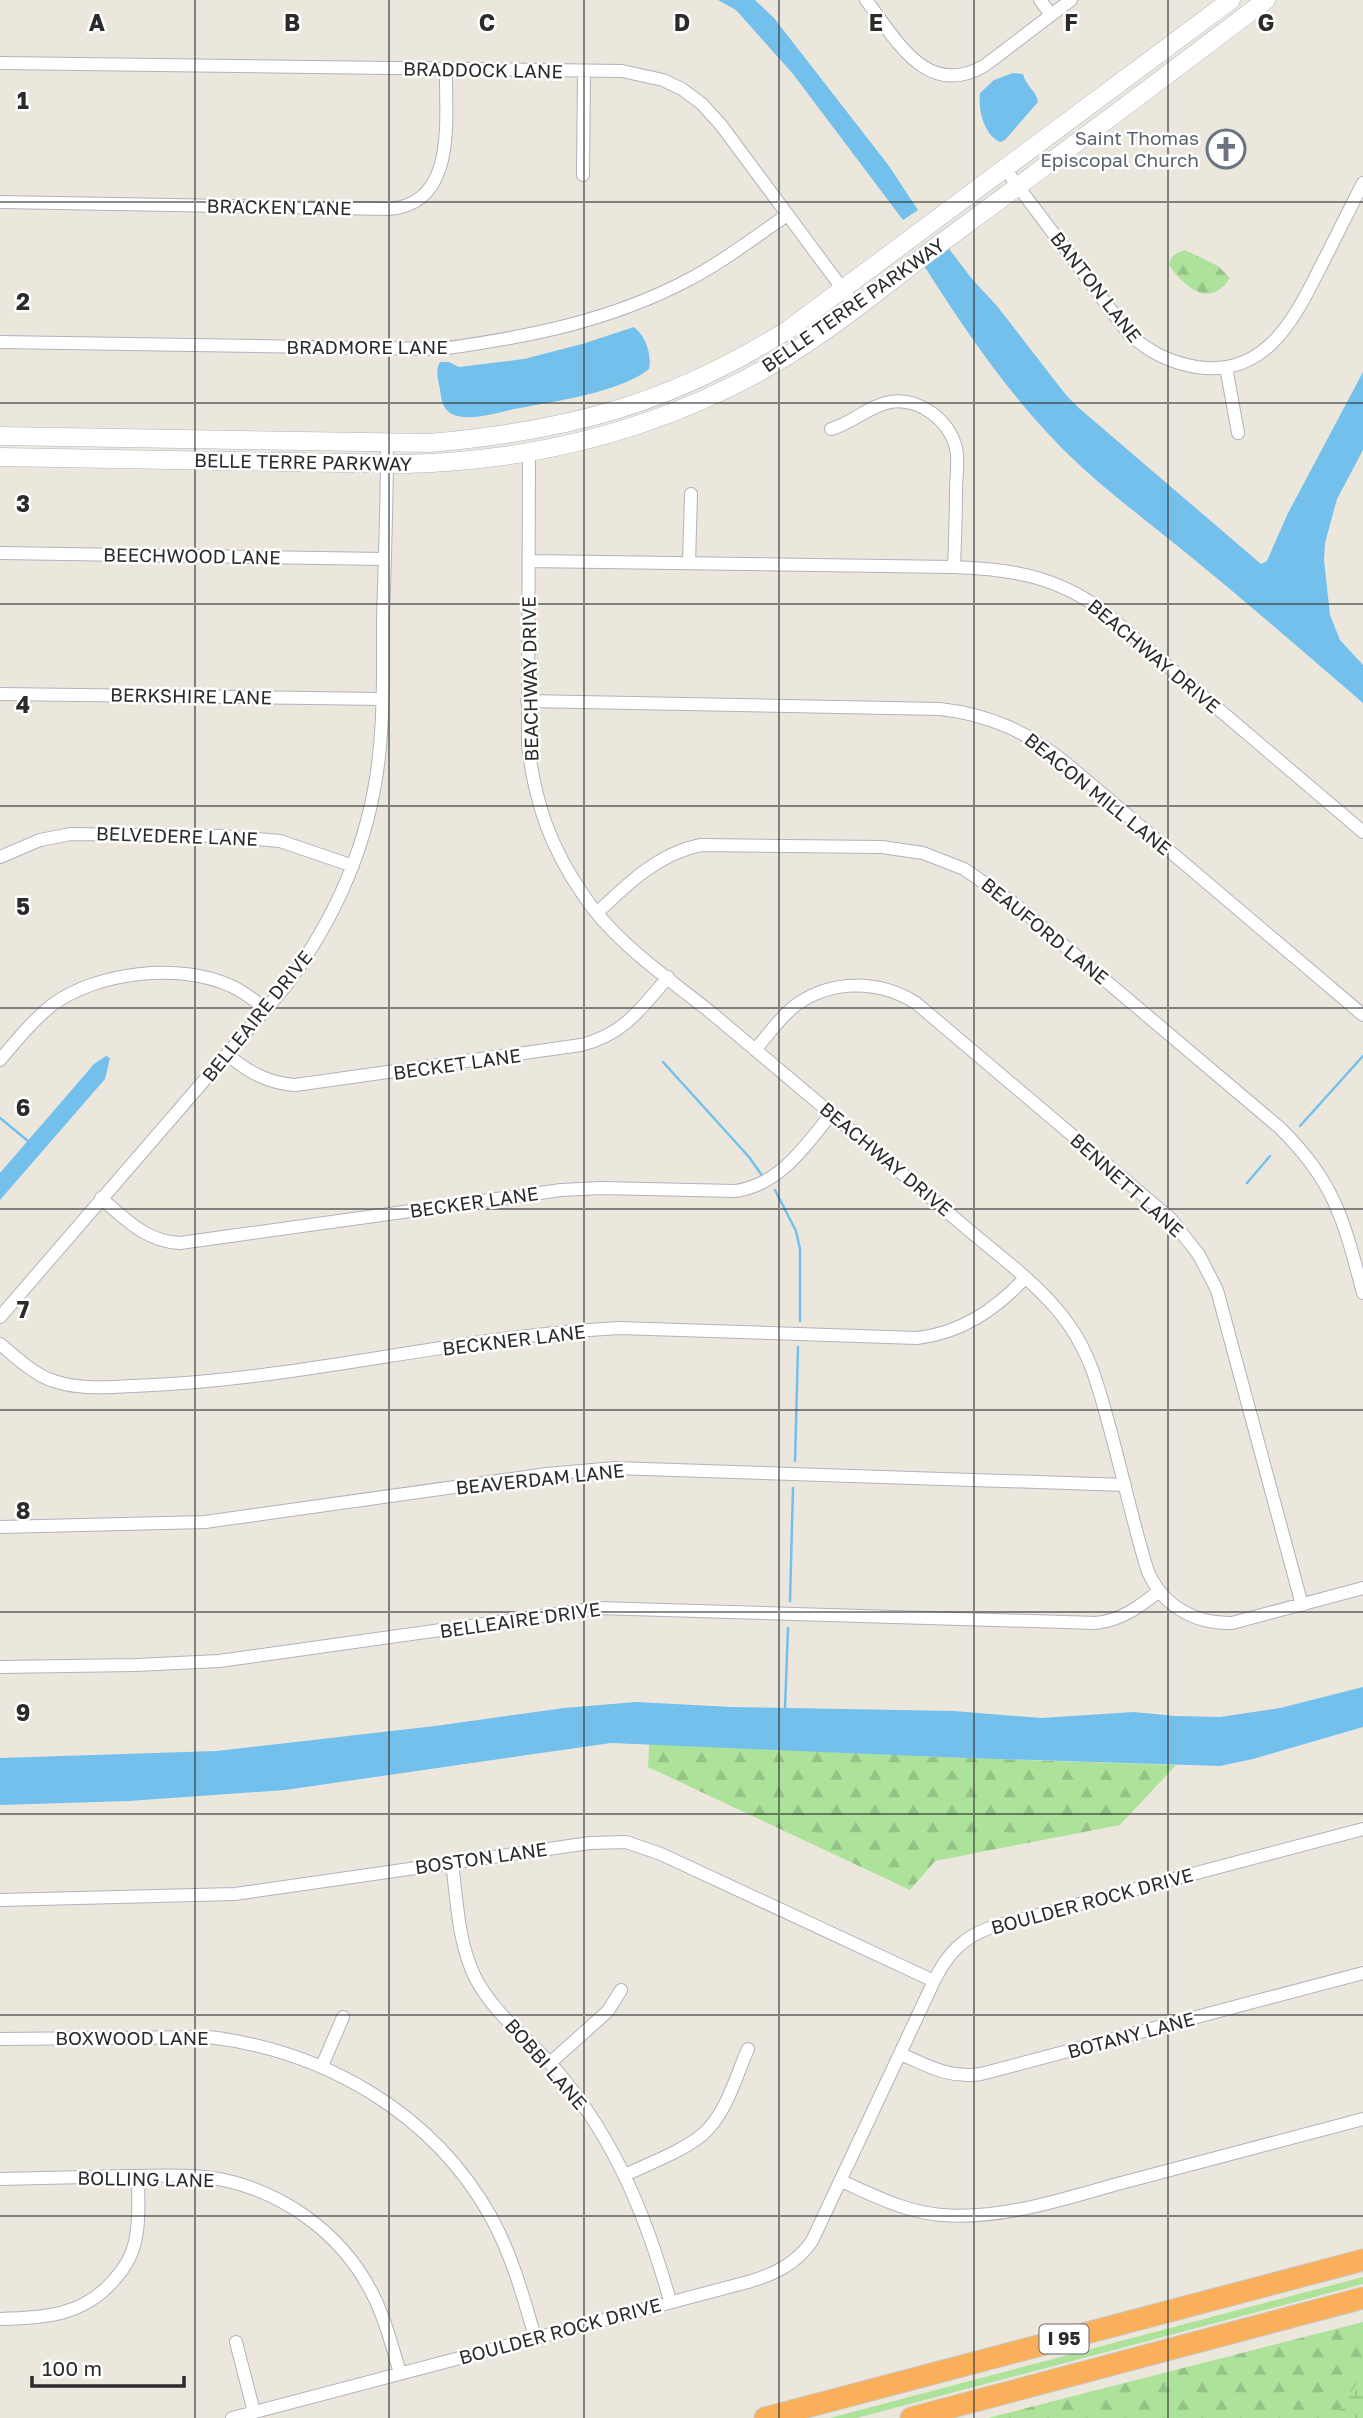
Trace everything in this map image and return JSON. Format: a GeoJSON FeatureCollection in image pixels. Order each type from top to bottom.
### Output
{"type":"FeatureCollection","features":[{"type":"Feature","properties":{"kind":"highway","name":"I 95"},"geometry":{"type":"LineString","coordinates":[[765,2418],[1363,2260]]}},
{"type":"Feature","properties":{"kind":"highway","name":"I 95"},"geometry":{"type":"LineString","coordinates":[[911,2418],[1363,2298]]}},
{"type":"Feature","properties":{"kind":"main road","name":"BELLE TERRE PARKWAY"},"geometry":{"type":"LineString","coordinates":[[0,457],[462,462],[529,454],[604,437],[693,405],[778,361],[856,307],[1266,0]]}},
{"type":"Feature","properties":{"kind":"main road","name":"BELLE TERRE PARKWAY"},"geometry":{"type":"LineString","coordinates":[[0,436],[387,443],[463,440],[523,433],[622,409],[691,383],[789,329],[1224,5]]}},
{"type":"Feature","properties":{"kind":"main road"},"geometry":{"type":"LineString","coordinates":[[1224,5],[1230,27]]}},
{"type":"Feature","properties":{"kind":"street"},"geometry":{"type":"LineString","coordinates":[[866,0],[913,59],[931,72],[951,75],[967,73],[984,66],[1071,0]]}},
{"type":"Feature","properties":{"kind":"street"},"geometry":{"type":"LineString","coordinates":[[1041,0],[1051,15]]}},
{"type":"Feature","properties":{"kind":"street","name":"BRADDOCK LANE"},"geometry":{"type":"LineString","coordinates":[[0,63],[644,74],[690,94],[721,125],[856,307]]}},
{"type":"Feature","properties":{"kind":"street","name":"BRACKEN LANE"},"geometry":{"type":"LineString","coordinates":[[0,202],[388,209],[404,206],[427,191],[441,168],[446,69]]}},
{"type":"Feature","properties":{"kind":"street"},"geometry":{"type":"LineString","coordinates":[[583,175],[584,71]]}},
{"type":"Feature","properties":{"kind":"street","name":"BANTON LANE"},"geometry":{"type":"LineString","coordinates":[[1005,169],[1117,319],[1142,346],[1162,358],[1200,368],[1226,367],[1254,356],[1282,335],[1299,309],[1363,183]]}},
{"type":"Feature","properties":{"kind":"street","name":"BRADMORE LANE"},"geometry":{"type":"LineString","coordinates":[[0,342],[441,349],[490,342],[550,331],[629,308],[690,279],[787,215]]}},
{"type":"Feature","properties":{"kind":"street"},"geometry":{"type":"LineString","coordinates":[[1226,367],[1238,433]]}},
{"type":"Feature","properties":{"kind":"street"},"geometry":{"type":"LineString","coordinates":[[831,429],[879,405],[898,401],[924,408],[942,422],[954,443],[957,455],[954,567]]}},
{"type":"Feature","properties":{"kind":"street","name":"BELLEAIRE DRIVE"},"geometry":{"type":"LineString","coordinates":[[0,1317],[266,1009],[314,946],[341,896],[368,819],[381,735],[387,443]]}},
{"type":"Feature","properties":{"kind":"street","name":"BEACHWAY DRIVE"},"geometry":{"type":"LineString","coordinates":[[529,454],[527,702],[528,747],[534,788],[545,823],[567,871],[597,913],[636,951],[832,1113],[1055,1306],[1084,1348],[1098,1383],[1144,1559],[1159,1591],[1185,1613],[1219,1623],[1244,1622],[1363,1588]]}},
{"type":"Feature","properties":{"kind":"street"},"geometry":{"type":"LineString","coordinates":[[689,563],[691,494]]}},
{"type":"Feature","properties":{"kind":"street","name":"BEECHWOOD LANE"},"geometry":{"type":"LineString","coordinates":[[0,553],[385,559]]}},
{"type":"Feature","properties":{"kind":"street","name":"BEACHWAY DRIVE"},"geometry":{"type":"LineString","coordinates":[[529,561],[954,567],[1024,573],[1059,585],[1093,603],[1363,832]]}},
{"type":"Feature","properties":{"kind":"street","name":"BERKSHIRE LANE"},"geometry":{"type":"LineString","coordinates":[[0,694],[382,699]]}},
{"type":"Feature","properties":{"kind":"street","name":"BEACON MILL LANE"},"geometry":{"type":"LineString","coordinates":[[527,702],[940,709],[979,715],[1014,728],[1034,739],[1067,764],[1363,1015]]}},
{"type":"Feature","properties":{"kind":"street","name":"BELVEDERE LANE"},"geometry":{"type":"LineString","coordinates":[[0,857],[40,840],[71,834],[220,835],[280,841],[353,866]]}},
{"type":"Feature","properties":{"kind":"street","name":"BEAUFORD LANE"},"geometry":{"type":"LineString","coordinates":[[597,913],[621,890],[661,859],[686,848],[701,845],[882,847],[923,853],[964,869],[1015,904],[1280,1128],[1308,1157],[1336,1202],[1363,1293]]}},
{"type":"Feature","properties":{"kind":"street"},"geometry":{"type":"LineString","coordinates":[[0,1060],[25,1030],[51,1006],[86,986],[118,976],[155,974],[205,977],[232,986],[266,1009]]}},
{"type":"Feature","properties":{"kind":"street","name":"BECKET LANE"},"geometry":{"type":"LineString","coordinates":[[228,1055],[257,1076],[275,1083],[295,1085],[581,1045],[604,1038],[624,1026],[668,977]]}},
{"type":"Feature","properties":{"kind":"street","name":"BENNETT LANE"},"geometry":{"type":"LineString","coordinates":[[755,1050],[796,1006],[823,992],[862,985],[902,995],[916,1003],[1170,1219],[1199,1255],[1217,1290],[1302,1605]]}},
{"type":"Feature","properties":{"kind":"street","name":"BECKER LANE"},"geometry":{"type":"LineString","coordinates":[[101,1198],[144,1233],[166,1242],[180,1243],[568,1190],[736,1191],[756,1186],[785,1168],[832,1113]]}},
{"type":"Feature","properties":{"kind":"street","name":"BECKNER LANE"},"geometry":{"type":"LineString","coordinates":[[0,1344],[32,1370],[48,1379],[72,1385],[99,1386],[219,1380],[529,1336],[619,1328],[917,1338],[945,1332],[976,1319],[1002,1301],[1025,1278]]}},
{"type":"Feature","properties":{"kind":"street","name":"BEAVERDAM LANE"},"geometry":{"type":"LineString","coordinates":[[0,1527],[205,1522],[547,1474],[615,1468],[1125,1485]]}},
{"type":"Feature","properties":{"kind":"street","name":"BELLEAIRE DRIVE"},"geometry":{"type":"LineString","coordinates":[[0,1667],[219,1661],[572,1610],[610,1607],[1096,1623],[1128,1614],[1159,1591]]}},
{"type":"Feature","properties":{"kind":"street","name":"BOULDER ROCK DRIVE"},"geometry":{"type":"LineString","coordinates":[[232,2418],[758,2279],[792,2263],[811,2241],[934,1981],[952,1951],[965,1940],[982,1930],[1363,1829]]}},
{"type":"Feature","properties":{"kind":"street","name":"BOSTON LANE"},"geometry":{"type":"LineString","coordinates":[[0,1900],[235,1894],[590,1843],[633,1843],[934,1981]]}},
{"type":"Feature","properties":{"kind":"street","name":"BOBBI LANE"},"geometry":{"type":"LineString","coordinates":[[452,1863],[466,1951],[475,1978],[494,2006],[550,2063],[590,2114],[625,2175],[650,2235],[670,2301]]}},
{"type":"Feature","properties":{"kind":"street","name":"BOTANY LANE"},"geometry":{"type":"LineString","coordinates":[[901,2054],[946,2074],[981,2074],[1363,1973]]}},
{"type":"Feature","properties":{"kind":"street"},"geometry":{"type":"LineString","coordinates":[[550,2063],[608,2011],[621,1990]]}},
{"type":"Feature","properties":{"kind":"street"},"geometry":{"type":"LineString","coordinates":[[322,2066],[343,2017]]}},
{"type":"Feature","properties":{"kind":"street","name":"BOXWOOD LANE"},"geometry":{"type":"LineString","coordinates":[[0,2039],[209,2037],[258,2045],[322,2066],[355,2082],[400,2113],[430,2140],[466,2180],[504,2244],[517,2276],[535,2337]]}},
{"type":"Feature","properties":{"kind":"street"},"geometry":{"type":"LineString","coordinates":[[625,2175],[704,2133],[721,2108],[748,2049]]}},
{"type":"Feature","properties":{"kind":"street"},"geometry":{"type":"LineString","coordinates":[[841,2181],[901,2207],[922,2212],[957,2216],[990,2214],[1066,2197],[1363,2119]]}},
{"type":"Feature","properties":{"kind":"street","name":"BOLLING LANE"},"geometry":{"type":"LineString","coordinates":[[0,2179],[184,2175],[231,2182],[276,2199],[310,2220],[339,2246],[365,2279],[385,2322],[400,2373]]}},
{"type":"Feature","properties":{"kind":"street"},"geometry":{"type":"LineString","coordinates":[[0,2319],[61,2314],[89,2302],[107,2288],[121,2272],[135,2241],[138,2176]]}},
{"type":"Feature","properties":{"kind":"street"},"geometry":{"type":"LineString","coordinates":[[236,2342],[254,2412]]}},
{"type":"Feature","properties":{"kind":"green space"},"geometry":{"type":"Polygon","coordinates":[[[1185,250],[1218,266],[1230,278],[1214,292],[1205,293],[1189,287],[1169,265],[1174,255],[1185,250]]]}},
{"type":"Feature","properties":{"kind":"green space"},"geometry":{"type":"Polygon","coordinates":[[[649,1744],[1176,1765],[1120,1825],[935,1861],[910,1890],[648,1767],[649,1744]]]}},
{"type":"Feature","properties":{"kind":"green space"},"geometry":{"type":"Polygon","coordinates":[[[1363,2277],[1363,2284],[857,2418],[830,2418],[1363,2277]]]}},
{"type":"Feature","properties":{"kind":"green space"},"geometry":{"type":"Polygon","coordinates":[[[1363,2322],[1363,2373],[1336,2418],[988,2418],[1363,2322]]]}},
{"type":"Feature","properties":{"kind":"green space"},"geometry":{"type":"Polygon","coordinates":[[[1363,2373],[1363,2418],[1336,2418],[1338,2413],[1363,2373]]]}},
{"type":"Feature","properties":{"kind":"water"},"geometry":{"type":"Polygon","coordinates":[[[718,0],[755,0],[774,18],[889,166],[918,210],[903,220],[793,74],[736,10],[718,0]]]}},
{"type":"Feature","properties":{"kind":"water"},"geometry":{"type":"Polygon","coordinates":[[[1013,73],[1023,74],[1038,102],[1005,140],[1000,142],[994,139],[983,121],[980,93],[994,80],[1013,73]]]}},
{"type":"Feature","properties":{"kind":"water"},"geometry":{"type":"Polygon","coordinates":[[[947,246],[1066,395],[1261,564],[1267,561],[1287,515],[1363,372],[1363,450],[1337,499],[1325,543],[1324,560],[1330,615],[1340,640],[1363,665],[1363,703],[1230,589],[1102,485],[1037,422],[985,356],[923,264],[947,246]]]}},
{"type":"Feature","properties":{"kind":"water"},"geometry":{"type":"Polygon","coordinates":[[[634,327],[647,345],[649,369],[622,384],[569,399],[475,417],[450,413],[441,399],[437,375],[440,362],[449,362],[459,367],[524,359],[634,327]]]}},
{"type":"Feature","properties":{"kind":"water"},"geometry":{"type":"Polygon","coordinates":[[[106,1056],[110,1058],[105,1079],[0,1200],[0,1173],[94,1064],[106,1056]]]}},
{"type":"Feature","properties":{"kind":"water"},"geometry":{"type":"Polygon","coordinates":[[[1363,1687],[1363,1727],[1220,1766],[611,1743],[285,1790],[129,1801],[0,1805],[0,1758],[216,1751],[564,1708],[636,1702],[732,1707],[954,1711],[1041,1718],[1134,1712],[1220,1717],[1280,1708],[1363,1687]]]}},
{"type":"Feature","properties":{"kind":"waterway"},"geometry":{"type":"LineString","coordinates":[[1300,1126],[1363,1056]]}},
{"type":"Feature","properties":{"kind":"waterway"},"geometry":{"type":"LineString","coordinates":[[663,1062],[749,1157],[761,1174]]}},
{"type":"Feature","properties":{"kind":"waterway"},"geometry":{"type":"LineString","coordinates":[[0,1118],[28,1141]]}},
{"type":"Feature","properties":{"kind":"waterway"},"geometry":{"type":"LineString","coordinates":[[1247,1183],[1270,1156]]}},
{"type":"Feature","properties":{"kind":"waterway"},"geometry":{"type":"LineString","coordinates":[[775,1190],[796,1231],[800,1249],[800,1321]]}},
{"type":"Feature","properties":{"kind":"waterway"},"geometry":{"type":"LineString","coordinates":[[795,1461],[798,1347]]}},
{"type":"Feature","properties":{"kind":"waterway"},"geometry":{"type":"LineString","coordinates":[[790,1601],[793,1488]]}},
{"type":"Feature","properties":{"kind":"waterway"},"geometry":{"type":"LineString","coordinates":[[785,1708],[788,1628]]}},
{"type":"Feature","properties":{"kind":"place","name":"Saint Thomas Episcopal Church"},"geometry":{"type":"Point","coordinates":[1226,149]}}]}
